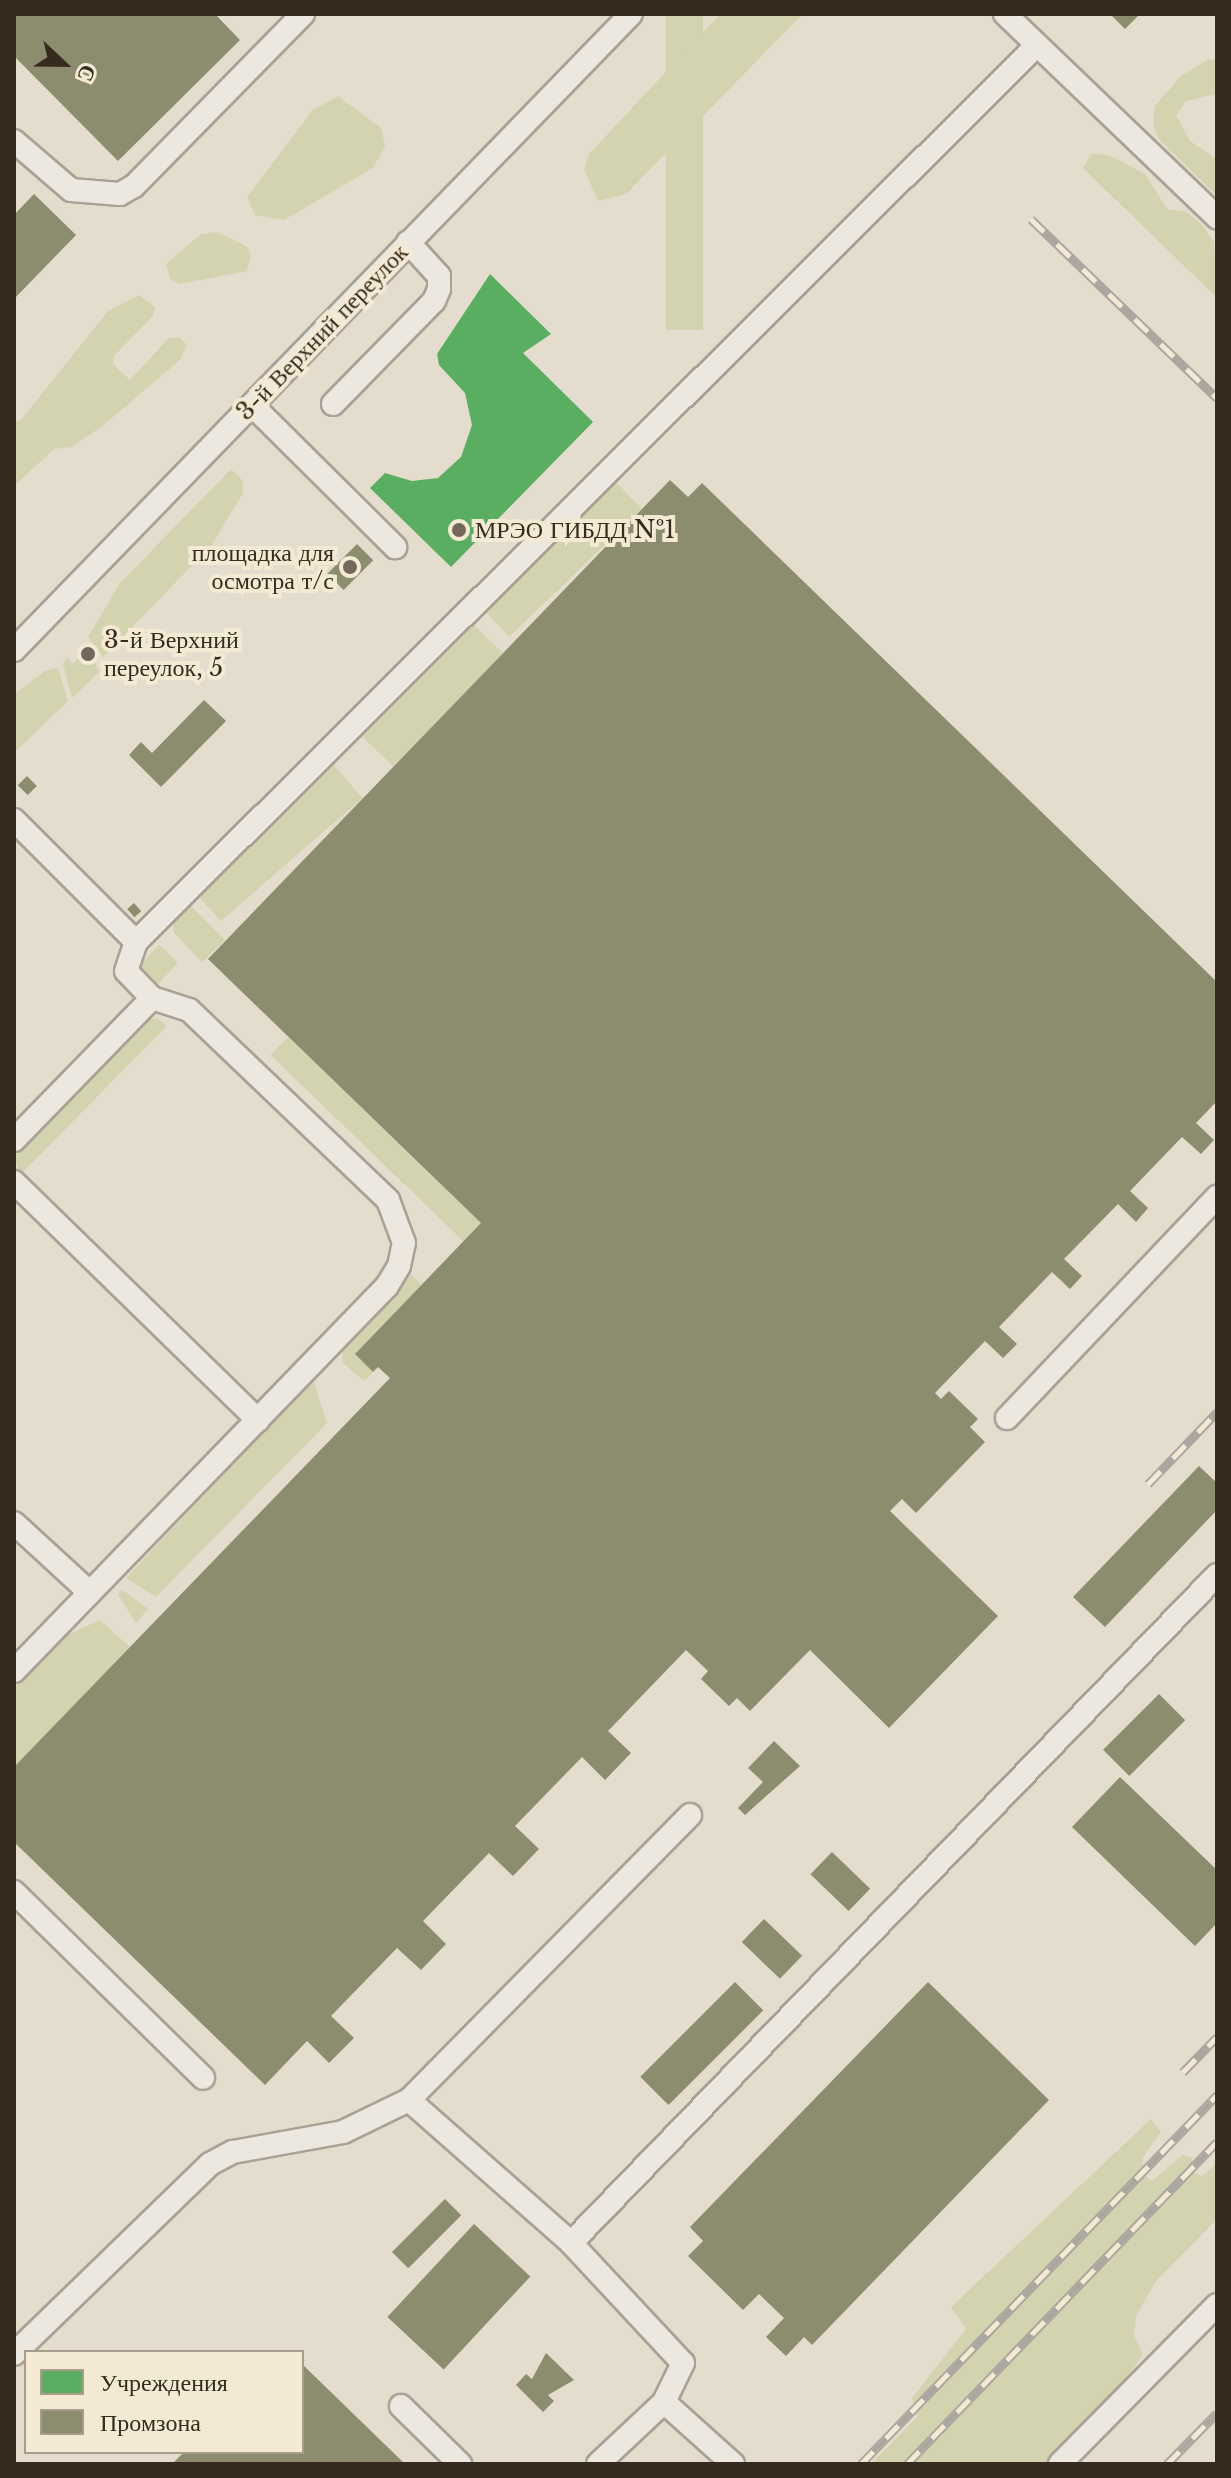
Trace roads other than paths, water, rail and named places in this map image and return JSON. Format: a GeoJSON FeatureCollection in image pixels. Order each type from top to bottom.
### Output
{"type":"FeatureCollection","features":[{"type":"Feature","properties":{"kind":"street"},"geometry":{"type":"LineString","coordinates":[[14,141],[71,190],[120,194],[134,186],[303,14]]}},
{"type":"Feature","properties":{"kind":"street","name":"3-й Верхний переулок"},"geometry":{"type":"LineString","coordinates":[[14,650],[631,14]]}},
{"type":"Feature","properties":{"kind":"street"},"geometry":{"type":"LineString","coordinates":[[1005,14],[1217,217]]}},
{"type":"Feature","properties":{"kind":"street"},"geometry":{"type":"LineString","coordinates":[[14,1671],[387,1286],[399,1266],[404,1243],[399,1220],[388,1200],[189,1010],[152,998],[126,971],[136,942],[1037,45]]}},
{"type":"Feature","properties":{"kind":"street"},"geometry":{"type":"LineString","coordinates":[[333,404],[434,301],[439,276],[408,242]]}},
{"type":"Feature","properties":{"kind":"street"},"geometry":{"type":"LineString","coordinates":[[252,405],[395,547]]}},
{"type":"Feature","properties":{"kind":"street"},"geometry":{"type":"LineString","coordinates":[[14,820],[136,942]]}},
{"type":"Feature","properties":{"kind":"street"},"geometry":{"type":"LineString","coordinates":[[14,1140],[152,998]]}},
{"type":"Feature","properties":{"kind":"street"},"geometry":{"type":"LineString","coordinates":[[14,1182],[258,1420]]}},
{"type":"Feature","properties":{"kind":"street"},"geometry":{"type":"LineString","coordinates":[[1007,1418],[1217,1197]]}},
{"type":"Feature","properties":{"kind":"street"},"geometry":{"type":"LineString","coordinates":[[14,1523],[90,1593]]}},
{"type":"Feature","properties":{"kind":"street"},"geometry":{"type":"LineString","coordinates":[[571,2243],[1217,1575]]}},
{"type":"Feature","properties":{"kind":"street"},"geometry":{"type":"LineString","coordinates":[[14,2354],[210,2164],[233,2152],[343,2132],[409,2100],[690,1815]]}},
{"type":"Feature","properties":{"kind":"street"},"geometry":{"type":"LineString","coordinates":[[14,1892],[203,2078]]}},
{"type":"Feature","properties":{"kind":"street"},"geometry":{"type":"LineString","coordinates":[[409,2100],[571,2243],[683,2363],[664,2402],[598,2464]]}},
{"type":"Feature","properties":{"kind":"street"},"geometry":{"type":"LineString","coordinates":[[1060,2464],[1217,2305]]}},
{"type":"Feature","properties":{"kind":"street"},"geometry":{"type":"LineString","coordinates":[[664,2402],[733,2464]]}},
{"type":"Feature","properties":{"kind":"street"},"geometry":{"type":"LineString","coordinates":[[401,2406],[460,2464]]}},
{"type":"Feature","properties":{"kind":"railway"},"geometry":{"type":"LineString","coordinates":[[1031,219],[1217,398]]}},
{"type":"Feature","properties":{"kind":"railway"},"geometry":{"type":"LineString","coordinates":[[1148,1484],[1217,1412]]}},
{"type":"Feature","properties":{"kind":"railway"},"geometry":{"type":"LineString","coordinates":[[1183,2072],[1217,2037]]}},
{"type":"Feature","properties":{"kind":"railway"},"geometry":{"type":"LineString","coordinates":[[861,2464],[1217,2095]]}},
{"type":"Feature","properties":{"kind":"railway"},"geometry":{"type":"LineString","coordinates":[[907,2464],[1217,2142]]}},
{"type":"Feature","properties":{"kind":"railway"},"geometry":{"type":"LineString","coordinates":[[1167,2464],[1217,2413]]}},
{"type":"Feature","properties":{"kind":"place","name":"МРЭО ГИБДД №1"},"geometry":{"type":"Point","coordinates":[459,530]}},
{"type":"Feature","properties":{"kind":"place","name":"площадка для осмотра т/с"},"geometry":{"type":"Point","coordinates":[350,567]}},
{"type":"Feature","properties":{"kind":"place","name":"3-й Верхний переулок, 5"},"geometry":{"type":"Point","coordinates":[88,654]}}]}
